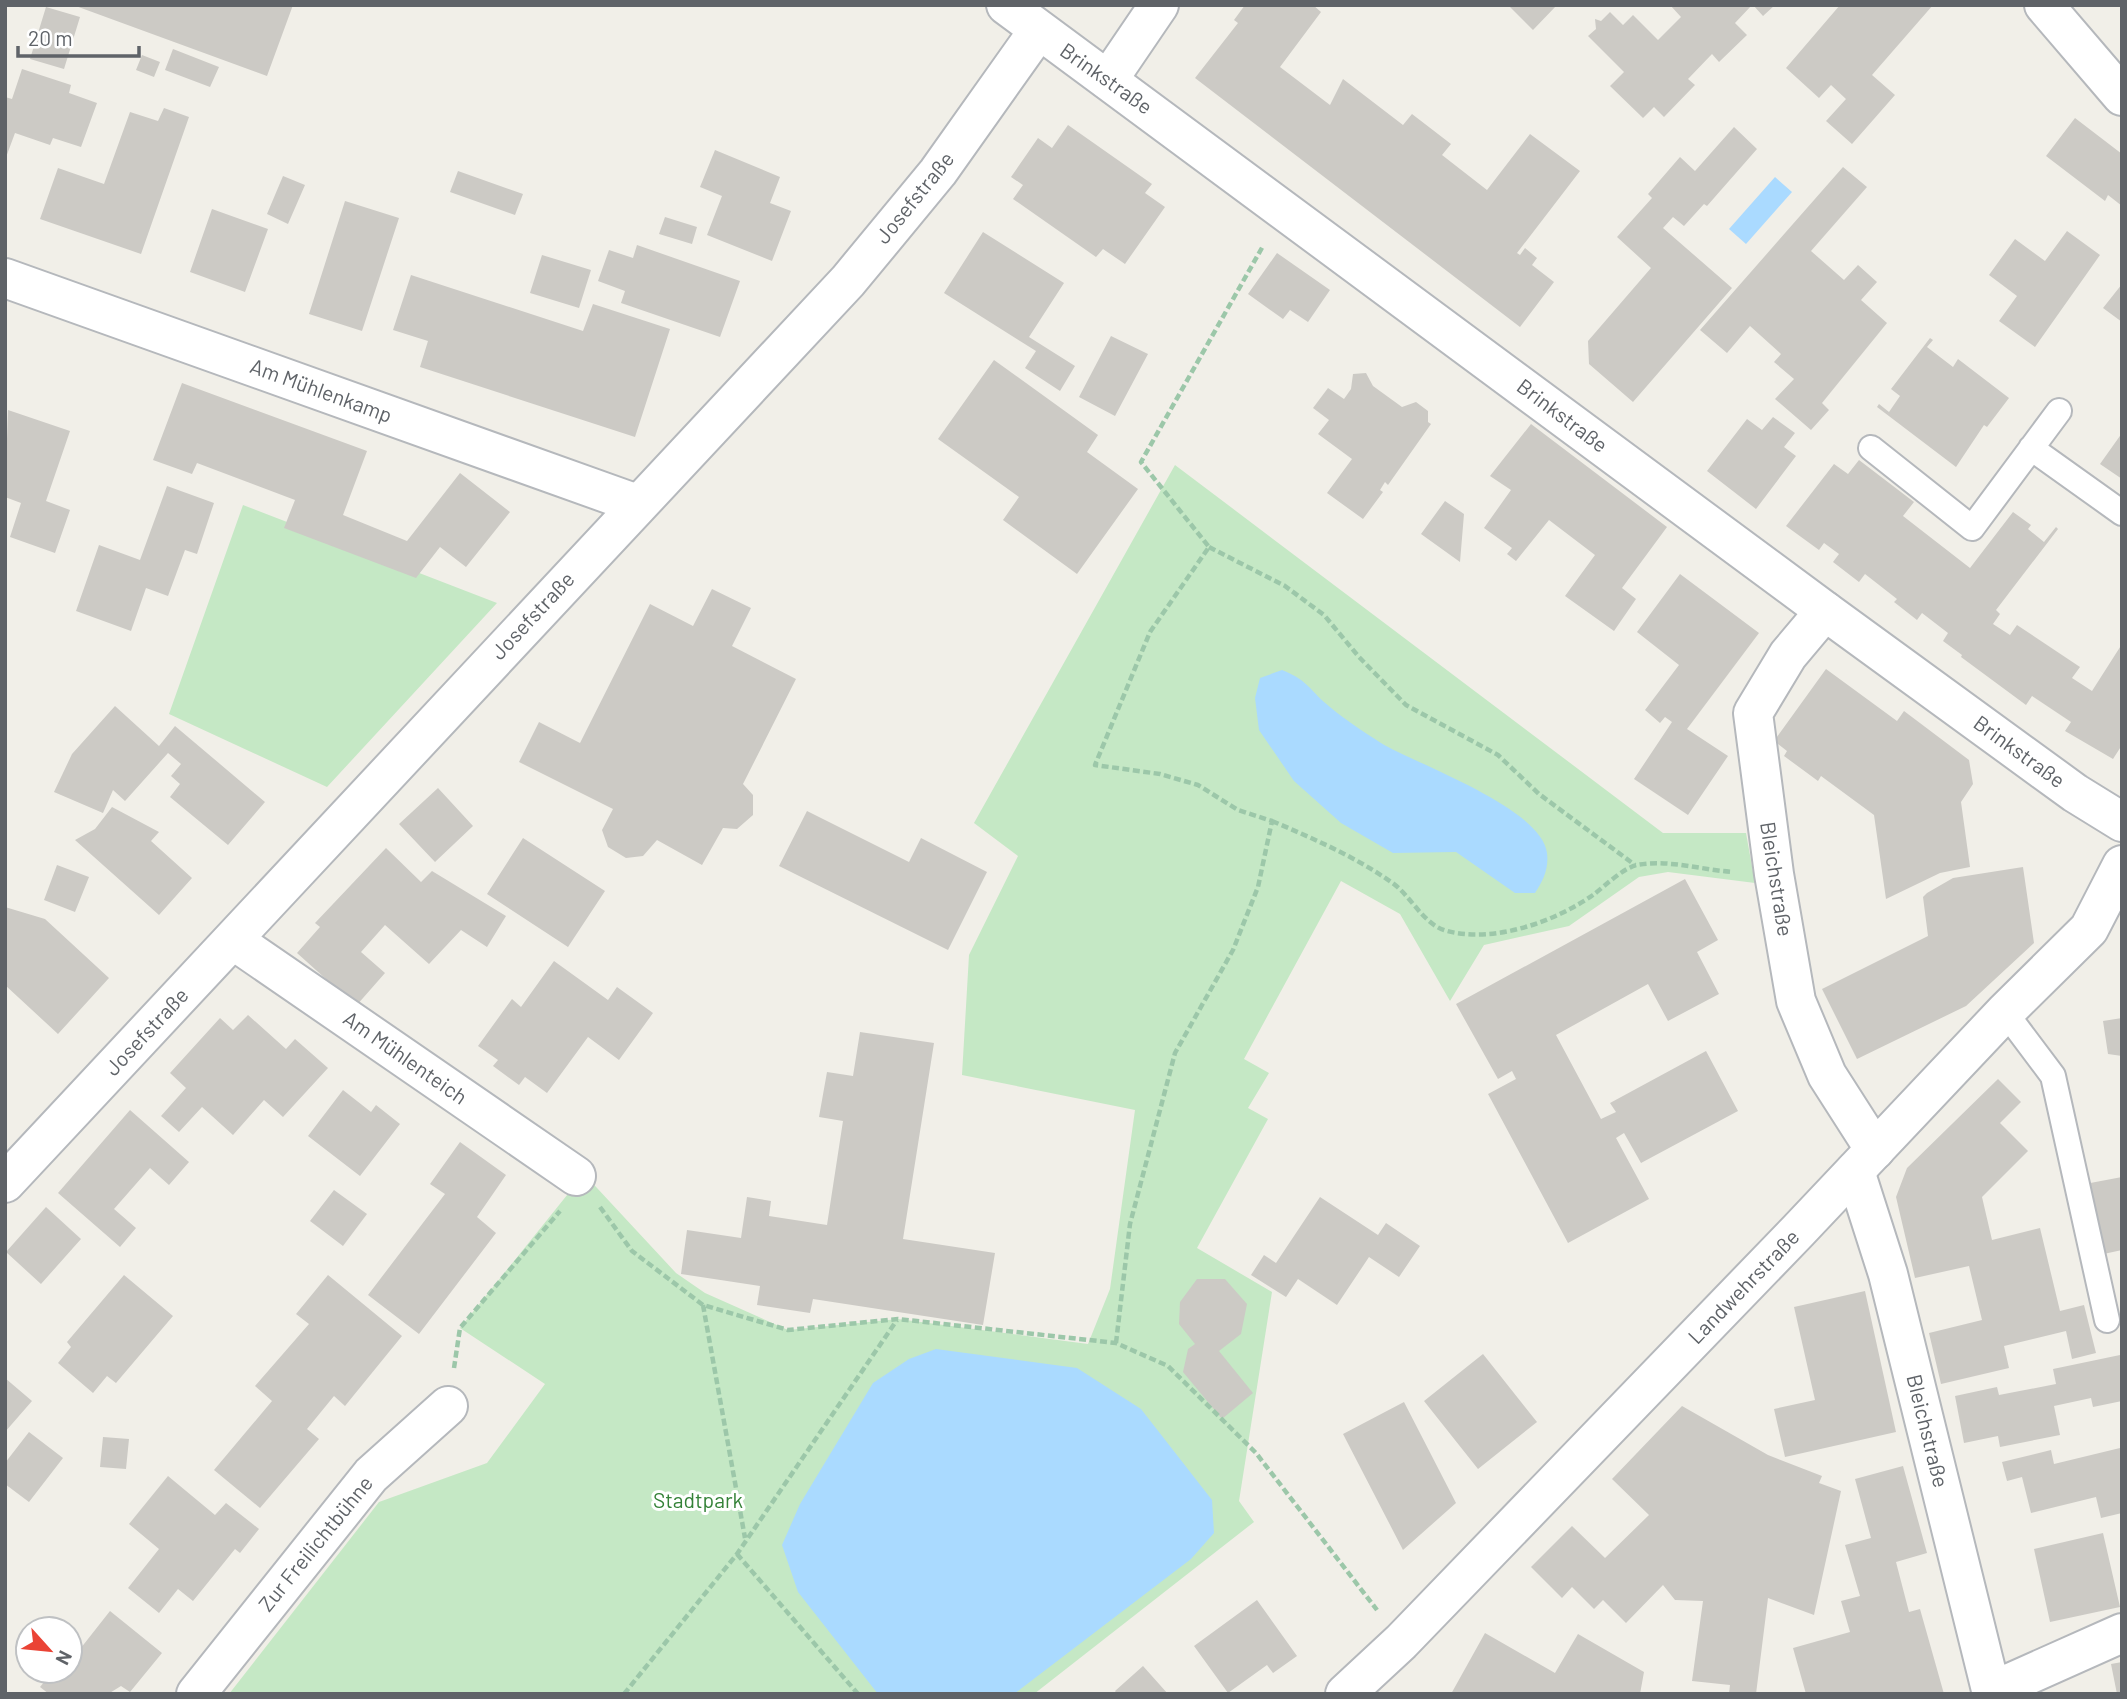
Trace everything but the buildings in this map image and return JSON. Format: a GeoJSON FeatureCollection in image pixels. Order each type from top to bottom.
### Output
{"type":"FeatureCollection","features":[{"type":"Feature","properties":{"kind":"street","name":"Brinkstraße"},"geometry":{"type":"LineString","coordinates":[[1006,5],[1038,31],[1284,208],[1825,611],[2075,793],[2122,822]]}},
{"type":"Feature","properties":{"kind":"street"},"geometry":{"type":"LineString","coordinates":[[1108,80],[1159,5]]}},
{"type":"Feature","properties":{"kind":"street"},"geometry":{"type":"LineString","coordinates":[[2044,5],[2122,96]]}},
{"type":"Feature","properties":{"kind":"street","name":"Josefstraße"},"geometry":{"type":"LineString","coordinates":[[5,1183],[637,504],[848,282],[938,172],[1038,31]]}},
{"type":"Feature","properties":{"kind":"street","name":"Am Mühlenkamp"},"geometry":{"type":"LineString","coordinates":[[5,278],[637,504]]}},
{"type":"Feature","properties":{"kind":"street","name":"Bleichstraße"},"geometry":{"type":"LineString","coordinates":[[1825,611],[1788,655],[1753,713],[1774,874],[1796,1001],[1865,1160],[1888,1274],[1992,1692]]}},
{"type":"Feature","properties":{"kind":"street","name":"Landwehrstraße"},"geometry":{"type":"LineString","coordinates":[[1345,1694],[1401,1642],[2005,1012],[2089,929],[2122,865]]}},
{"type":"Feature","properties":{"kind":"street","name":"Am Mühlenteich"},"geometry":{"type":"LineString","coordinates":[[233,940],[580,1180]]}},
{"type":"Feature","properties":{"kind":"street","name":"Zur Freilichtbühne"},"geometry":{"type":"LineString","coordinates":[[196,1694],[371,1475],[448,1406]]}},
{"type":"Feature","properties":{"kind":"street"},"geometry":{"type":"LineString","coordinates":[[1992,1692],[2122,1633]]}},
{"type":"Feature","properties":{"kind":"lane"},"geometry":{"type":"LineString","coordinates":[[1871,448],[1972,528],[2059,411]]}},
{"type":"Feature","properties":{"kind":"lane"},"geometry":{"type":"LineString","coordinates":[[2031,448],[2122,513]]}},
{"type":"Feature","properties":{"kind":"lane"},"geometry":{"type":"LineString","coordinates":[[2005,1012],[2053,1076],[2107,1320]]}},
{"type":"Feature","properties":{"kind":"path"},"geometry":{"type":"LineString","coordinates":[[1284,208],[1141,462],[1209,547],[1285,586],[1324,615],[1359,657],[1406,705],[1498,755],[1539,794],[1635,865]]}},
{"type":"Feature","properties":{"kind":"path"},"geometry":{"type":"LineString","coordinates":[[1209,547],[1150,632],[1095,765],[1160,775],[1198,785],[1238,810],[1337,848],[1394,884],[1426,918],[1443,930],[1470,934],[1506,931],[1568,912],[1635,865],[1671,865],[1774,874]]}},
{"type":"Feature","properties":{"kind":"path"},"geometry":{"type":"LineString","coordinates":[[1116,1343],[1130,1224],[1175,1053],[1233,950],[1258,887],[1272,821]]}},
{"type":"Feature","properties":{"kind":"path"},"geometry":{"type":"LineString","coordinates":[[448,1406],[460,1328],[580,1180],[632,1251],[703,1305],[788,1330],[898,1319],[1116,1343],[1168,1366],[1256,1453],[1401,1642]]}},
{"type":"Feature","properties":{"kind":"path"},"geometry":{"type":"LineString","coordinates":[[703,1305],[745,1539]]}},
{"type":"Feature","properties":{"kind":"path"},"geometry":{"type":"LineString","coordinates":[[616,1694],[625,1692],[737,1554],[898,1319]]}},
{"type":"Feature","properties":{"kind":"path"},"geometry":{"type":"LineString","coordinates":[[737,1554],[858,1694]]}},
{"type":"Feature","properties":{"kind":"green space","name":"Stadtpark"},"geometry":{"type":"Polygon","coordinates":[[[1175,465],[1663,833],[1746,833],[1755,883],[1668,872],[1639,877],[1569,926],[1484,945],[1450,1001],[1400,914],[1341,881],[1244,1059],[1269,1073],[1248,1108],[1268,1119],[1197,1248],[1272,1292],[1239,1501],[1254,1522],[1034,1694],[229,1694],[379,1502],[487,1463],[545,1384],[460,1328],[584,1174],[676,1273],[705,1293],[788,1330],[898,1319],[1088,1344],[1110,1289],[1135,1110],[962,1075],[969,955],[1018,856],[974,823],[1175,465]]]}},
{"type":"Feature","properties":{"kind":"green space"},"geometry":{"type":"Polygon","coordinates":[[[243,505],[497,603],[327,787],[169,714],[243,505]]]}},
{"type":"Feature","properties":{"kind":"water"},"geometry":{"type":"Polygon","coordinates":[[[1775,177],[1792,192],[1746,244],[1729,229],[1775,177]]]}},
{"type":"Feature","properties":{"kind":"water"},"geometry":{"type":"Polygon","coordinates":[[[1282,670],[1301,680],[1337,713],[1381,743],[1475,789],[1524,820],[1540,836],[1547,853],[1545,874],[1535,893],[1515,893],[1456,852],[1393,853],[1341,823],[1294,781],[1259,730],[1255,698],[1260,678],[1282,670]]]}},
{"type":"Feature","properties":{"kind":"water"},"geometry":{"type":"Polygon","coordinates":[[[936,1349],[1077,1368],[1141,1409],[1212,1500],[1214,1533],[1191,1559],[1014,1694],[878,1694],[798,1592],[782,1545],[800,1504],[873,1383],[909,1359],[936,1349]]]}}]}
